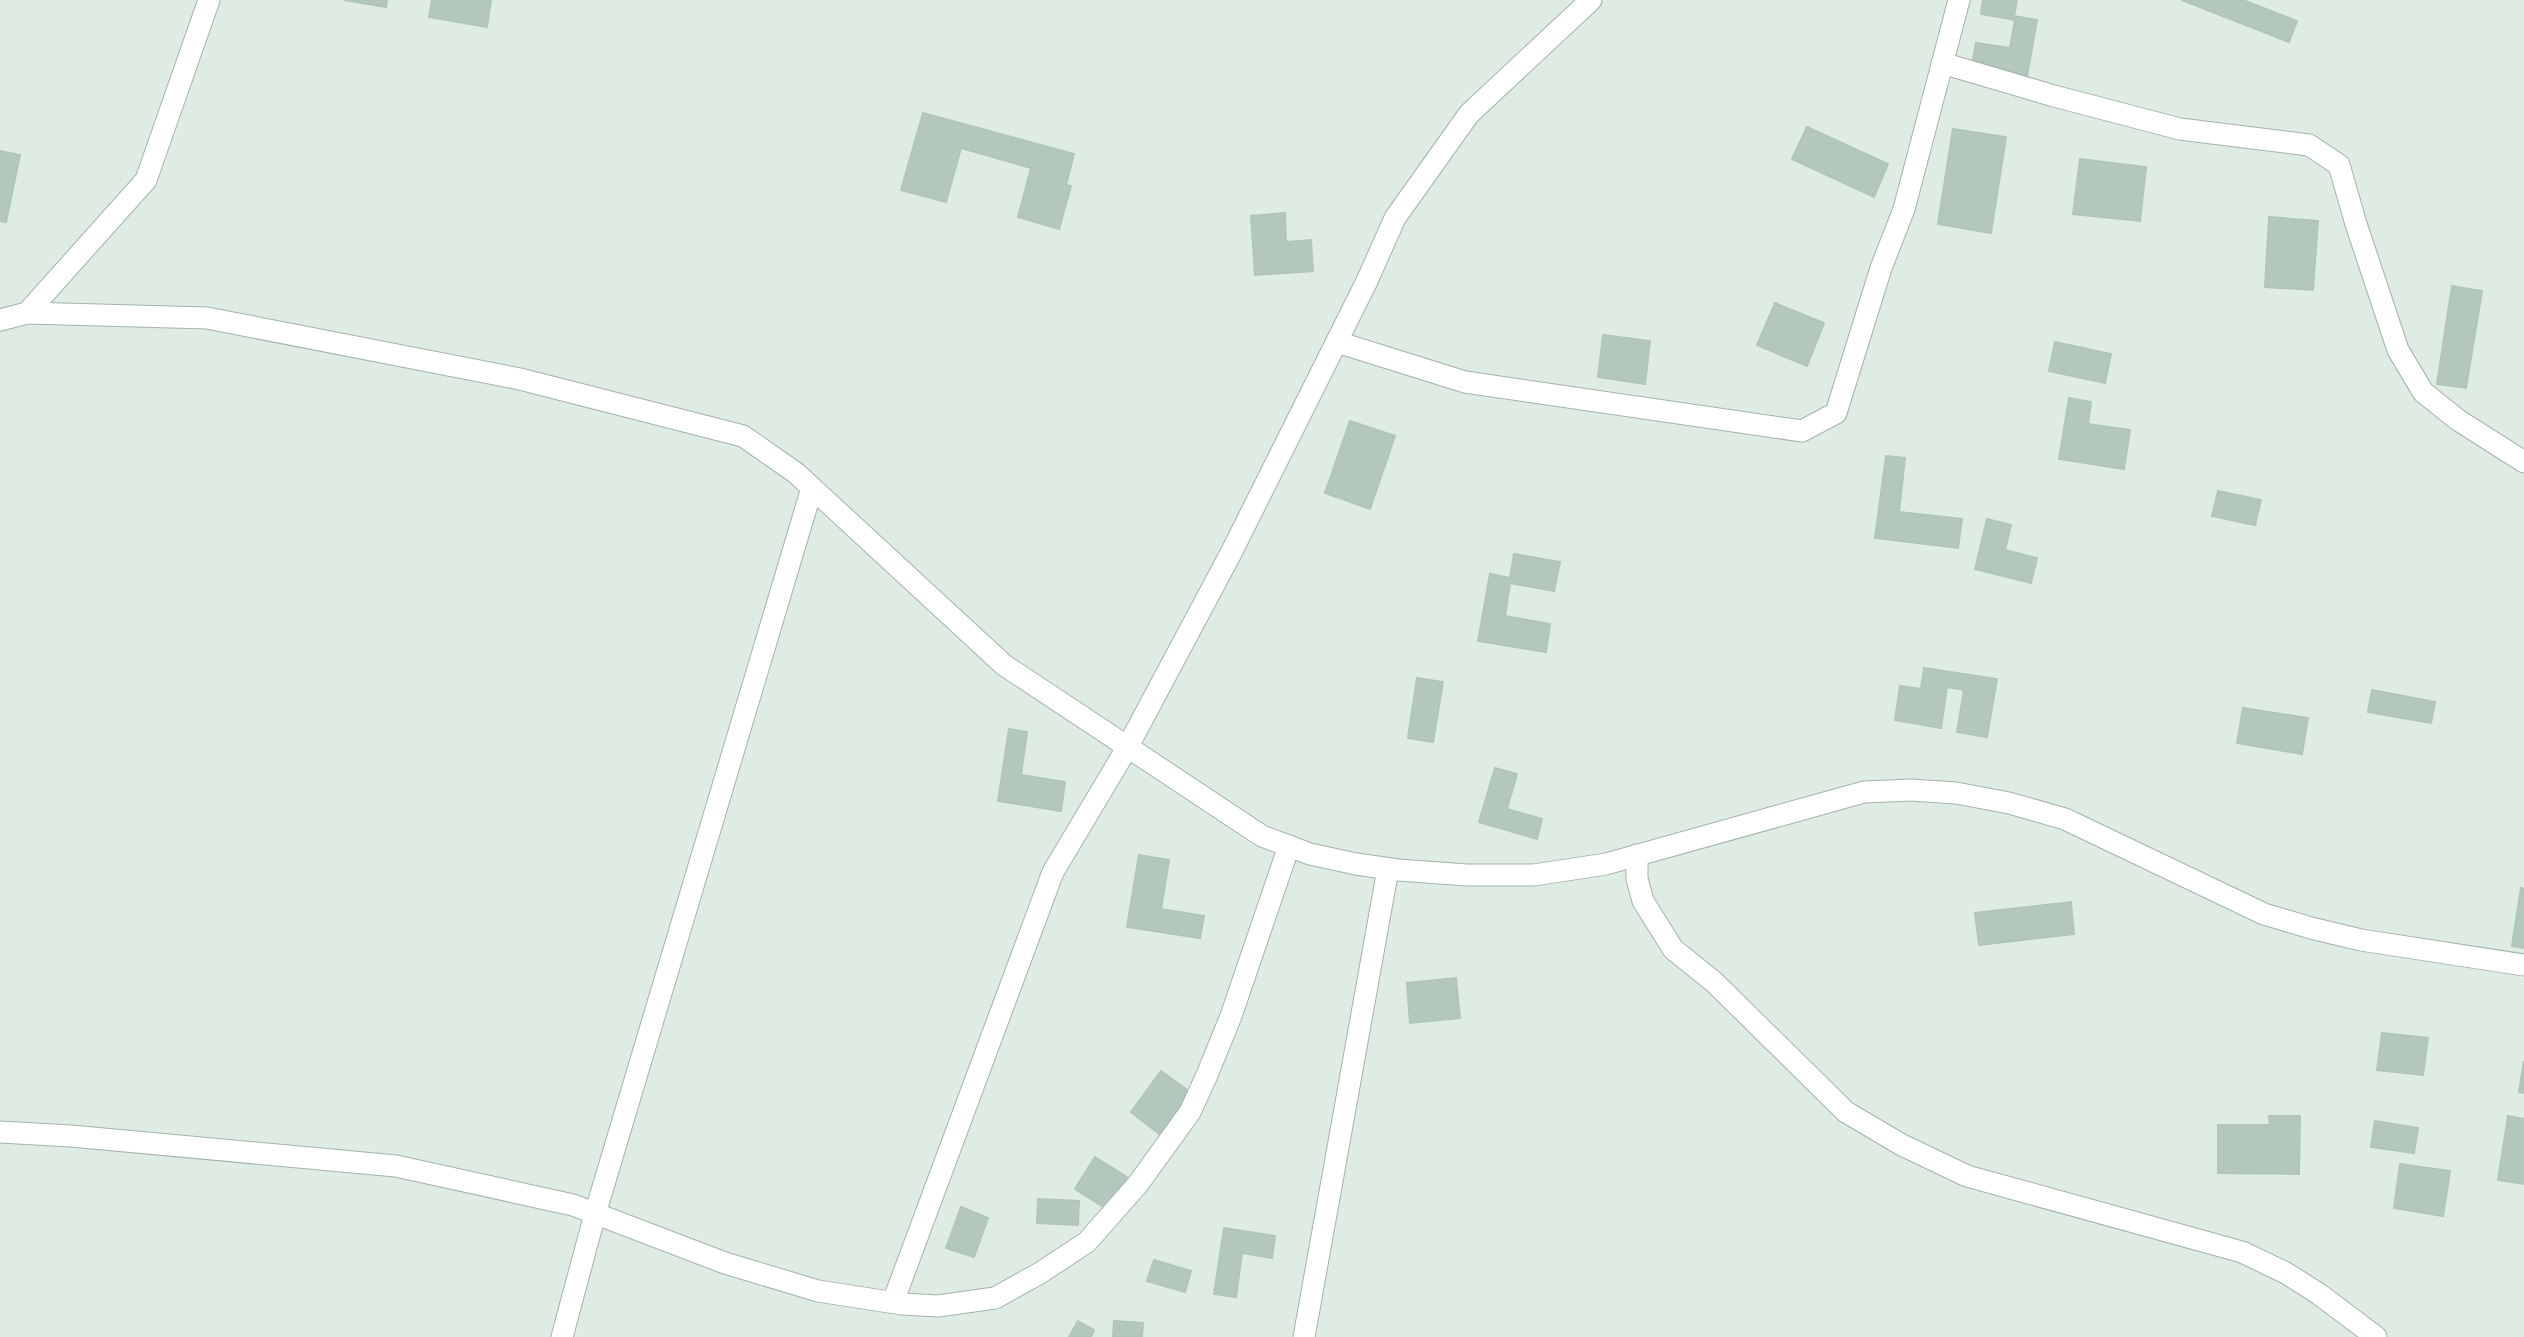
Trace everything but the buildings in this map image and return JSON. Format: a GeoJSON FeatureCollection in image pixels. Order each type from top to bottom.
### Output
{"type":"FeatureCollection","features":[{"type":"Feature","properties":{"kind":"street"},"geometry":{"type":"LineString","coordinates":[[27,313],[146,180],[209,0]]}},
{"type":"Feature","properties":{"kind":"street"},"geometry":{"type":"LineString","coordinates":[[893,1302],[1053,872],[1127,748],[1231,553],[1395,218],[1469,114],[1591,0]]}},
{"type":"Feature","properties":{"kind":"street"},"geometry":{"type":"LineString","coordinates":[[1336,342],[1465,382],[1802,431],[1836,413],[1881,268],[1904,209],[1959,0]]}},
{"type":"Feature","properties":{"kind":"street"},"geometry":{"type":"LineString","coordinates":[[1942,63],[2179,129],[2309,145],[2339,165],[2398,350],[2423,392],[2458,421],[2524,462]]}},
{"type":"Feature","properties":{"kind":"street"},"geometry":{"type":"LineString","coordinates":[[0,320],[27,313],[207,318],[520,379],[743,436],[796,472],[1004,665],[1262,836],[1310,854],[1388,869],[1467,876],[1534,875],[1606,863],[1864,792],[1911,790],[1956,793],[2009,803],[2065,819],[2264,914],[2361,940],[2524,965]]}},
{"type":"Feature","properties":{"kind":"street"},"geometry":{"type":"LineString","coordinates":[[562,1337],[595,1214],[812,488]]}},
{"type":"Feature","properties":{"kind":"street"},"geometry":{"type":"LineString","coordinates":[[0,1132],[396,1166],[573,1205],[725,1263],[818,1291],[938,1306],[995,1298],[1087,1242],[1138,1184],[1190,1112],[1208,1075],[1254,952],[1289,846]]}},
{"type":"Feature","properties":{"kind":"street"},"geometry":{"type":"LineString","coordinates":[[1637,855],[1636,879],[1643,901],[1673,948],[1714,982],[1846,1112],[1902,1145],[1967,1176],[2242,1252],[2286,1273],[2376,1337]]}},
{"type":"Feature","properties":{"kind":"street"},"geometry":{"type":"LineString","coordinates":[[1304,1337],[1388,869]]}}]}
